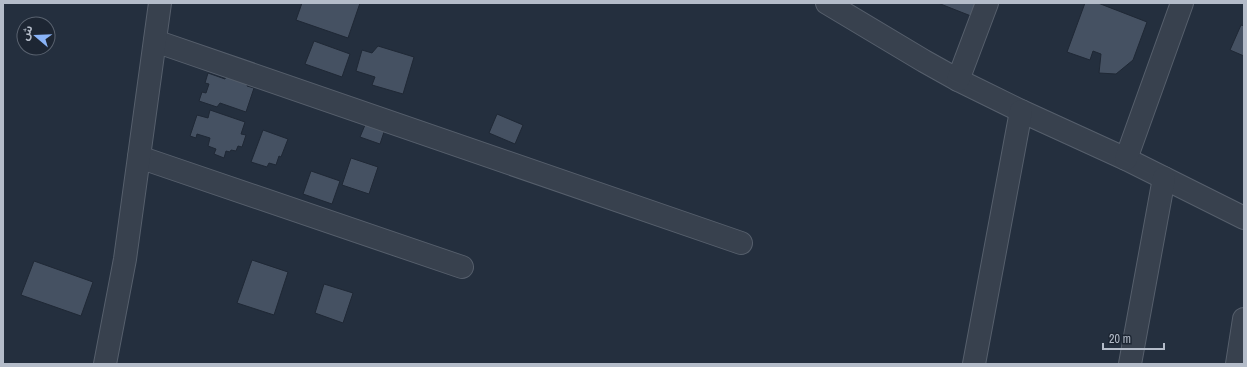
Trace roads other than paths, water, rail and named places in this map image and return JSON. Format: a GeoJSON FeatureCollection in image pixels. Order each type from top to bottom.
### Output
{"type":"FeatureCollection","features":[{"type":"Feature","properties":{"kind":"street"},"geometry":{"type":"LineString","coordinates":[[105,364],[125,259],[160,3]]}},
{"type":"Feature","properties":{"kind":"street"},"geometry":{"type":"LineString","coordinates":[[827,3],[958,80],[1020,111],[1126,159],[1244,218]]}},
{"type":"Feature","properties":{"kind":"street"},"geometry":{"type":"LineString","coordinates":[[958,80],[988,3]]}},
{"type":"Feature","properties":{"kind":"street"},"geometry":{"type":"LineString","coordinates":[[1126,159],[1182,3]]}},
{"type":"Feature","properties":{"kind":"street"},"geometry":{"type":"LineString","coordinates":[[155,41],[741,243]]}},
{"type":"Feature","properties":{"kind":"street"},"geometry":{"type":"LineString","coordinates":[[974,364],[1020,111]]}},
{"type":"Feature","properties":{"kind":"street"},"geometry":{"type":"LineString","coordinates":[[139,157],[462,267]]}},
{"type":"Feature","properties":{"kind":"street"},"geometry":{"type":"LineString","coordinates":[[1130,364],[1164,178]]}},
{"type":"Feature","properties":{"kind":"street"},"geometry":{"type":"LineString","coordinates":[[1237,364],[1244,319]]}}]}
